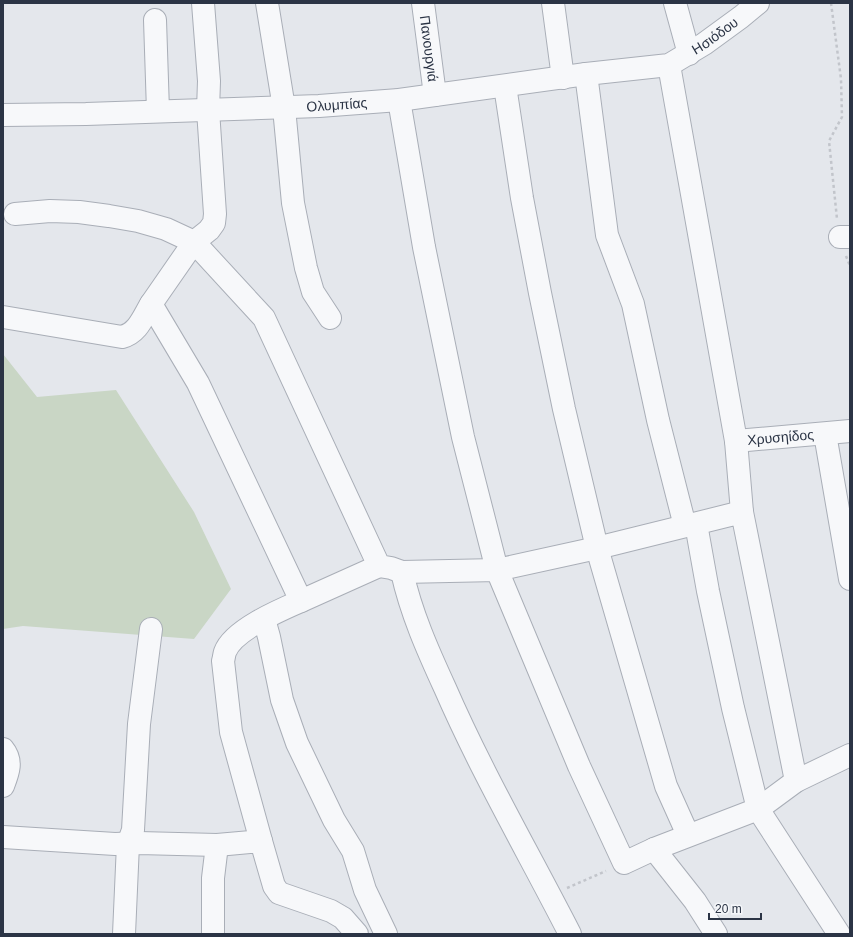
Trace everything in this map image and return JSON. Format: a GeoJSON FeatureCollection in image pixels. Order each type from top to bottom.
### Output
{"type":"FeatureCollection","features":[{"type":"Feature","properties":{"kind":"street"},"geometry":{"type":"LineString","coordinates":[[3,317],[122,337],[129,335],[136,330],[151,304],[194,242],[209,230],[214,222],[215,214],[208,110],[209,81],[202,3]]}},
{"type":"Feature","properties":{"kind":"street"},"geometry":{"type":"LineString","coordinates":[[267,3],[284,108],[293,203],[306,268],[313,292],[330,318]]}},
{"type":"Feature","properties":{"kind":"street","name":"Πανουργιά"},"geometry":{"type":"LineString","coordinates":[[423,3],[435,95]]}},
{"type":"Feature","properties":{"kind":"street"},"geometry":{"type":"LineString","coordinates":[[553,3],[563,78]]}},
{"type":"Feature","properties":{"kind":"street"},"geometry":{"type":"LineString","coordinates":[[675,3],[689,54]]}},
{"type":"Feature","properties":{"kind":"street","name":"Ησιόδου"},"geometry":{"type":"LineString","coordinates":[[669,65],[704,44],[758,3]]}},
{"type":"Feature","properties":{"kind":"street"},"geometry":{"type":"LineString","coordinates":[[155,20],[158,111]]}},
{"type":"Feature","properties":{"kind":"street"},"geometry":{"type":"LineString","coordinates":[[669,65],[736,440]]}},
{"type":"Feature","properties":{"kind":"street","name":"Ολυμπίας"},"geometry":{"type":"LineString","coordinates":[[3,115],[284,108],[399,100],[586,74],[669,65]]}},
{"type":"Feature","properties":{"kind":"street"},"geometry":{"type":"LineString","coordinates":[[586,74],[607,235],[633,304],[658,420],[691,525],[708,591],[732,708],[758,809],[839,934]]}},
{"type":"Feature","properties":{"kind":"street"},"geometry":{"type":"LineString","coordinates":[[505,86],[522,198],[542,300],[564,409],[597,548],[666,786],[688,835]]}},
{"type":"Feature","properties":{"kind":"street"},"geometry":{"type":"LineString","coordinates":[[399,100],[424,246],[463,438],[498,570],[579,766],[624,863],[688,835],[758,809],[796,781],[850,755]]}},
{"type":"Feature","properties":{"kind":"street"},"geometry":{"type":"LineString","coordinates":[[15,214],[50,211],[80,212],[109,216],[138,221],[166,229],[194,242],[264,318],[379,566]]}},
{"type":"Feature","properties":{"kind":"street"},"geometry":{"type":"LineString","coordinates":[[151,304],[198,383],[301,601]]}},
{"type":"Feature","properties":{"kind":"street","name":"Χρυσηίδος"},"geometry":{"type":"LineString","coordinates":[[796,781],[742,512],[736,440],[850,431]]}},
{"type":"Feature","properties":{"kind":"street"},"geometry":{"type":"LineString","coordinates":[[825,434],[847,539],[850,579]]}},
{"type":"Feature","properties":{"kind":"street"},"geometry":{"type":"LineString","coordinates":[[357,934],[343,918],[331,911],[279,894],[274,886],[231,732],[223,661],[225,651],[232,642],[248,628],[273,613],[379,566],[392,568],[402,572],[498,570],[597,548],[742,512]]}},
{"type":"Feature","properties":{"kind":"street"},"geometry":{"type":"LineString","coordinates":[[402,572],[406,589],[423,638],[454,709],[482,768],[570,934]]}},
{"type":"Feature","properties":{"kind":"street"},"geometry":{"type":"LineString","coordinates":[[264,619],[282,700],[297,743],[334,820],[353,852],[366,890],[386,934]]}},
{"type":"Feature","properties":{"kind":"street"},"geometry":{"type":"LineString","coordinates":[[124,934],[128,844],[133,830],[139,724],[151,629]]}},
{"type":"Feature","properties":{"kind":"street"},"geometry":{"type":"LineString","coordinates":[[3,749],[9,758],[9,772],[3,786]]}},
{"type":"Feature","properties":{"kind":"street"},"geometry":{"type":"LineString","coordinates":[[3,837],[115,844],[139,843],[217,845],[261,841]]}},
{"type":"Feature","properties":{"kind":"street"},"geometry":{"type":"LineString","coordinates":[[213,934],[213,878],[217,845]]}},
{"type":"Feature","properties":{"kind":"street"},"geometry":{"type":"LineString","coordinates":[[654,849],[695,901],[716,934]]}},
{"type":"Feature","properties":{"kind":"path"},"geometry":{"type":"LineString","coordinates":[[831,3],[841,79],[842,117],[829,141],[836,210],[845,237],[850,266]]}},
{"type":"Feature","properties":{"kind":"path"},"geometry":{"type":"LineString","coordinates":[[550,896],[624,863]]}},
{"type":"Feature","properties":{"kind":"green space"},"geometry":{"type":"Polygon","coordinates":[[[3,354],[37,397],[116,390],[194,512],[231,589],[194,639],[23,626],[3,629],[3,354]]]}}]}
